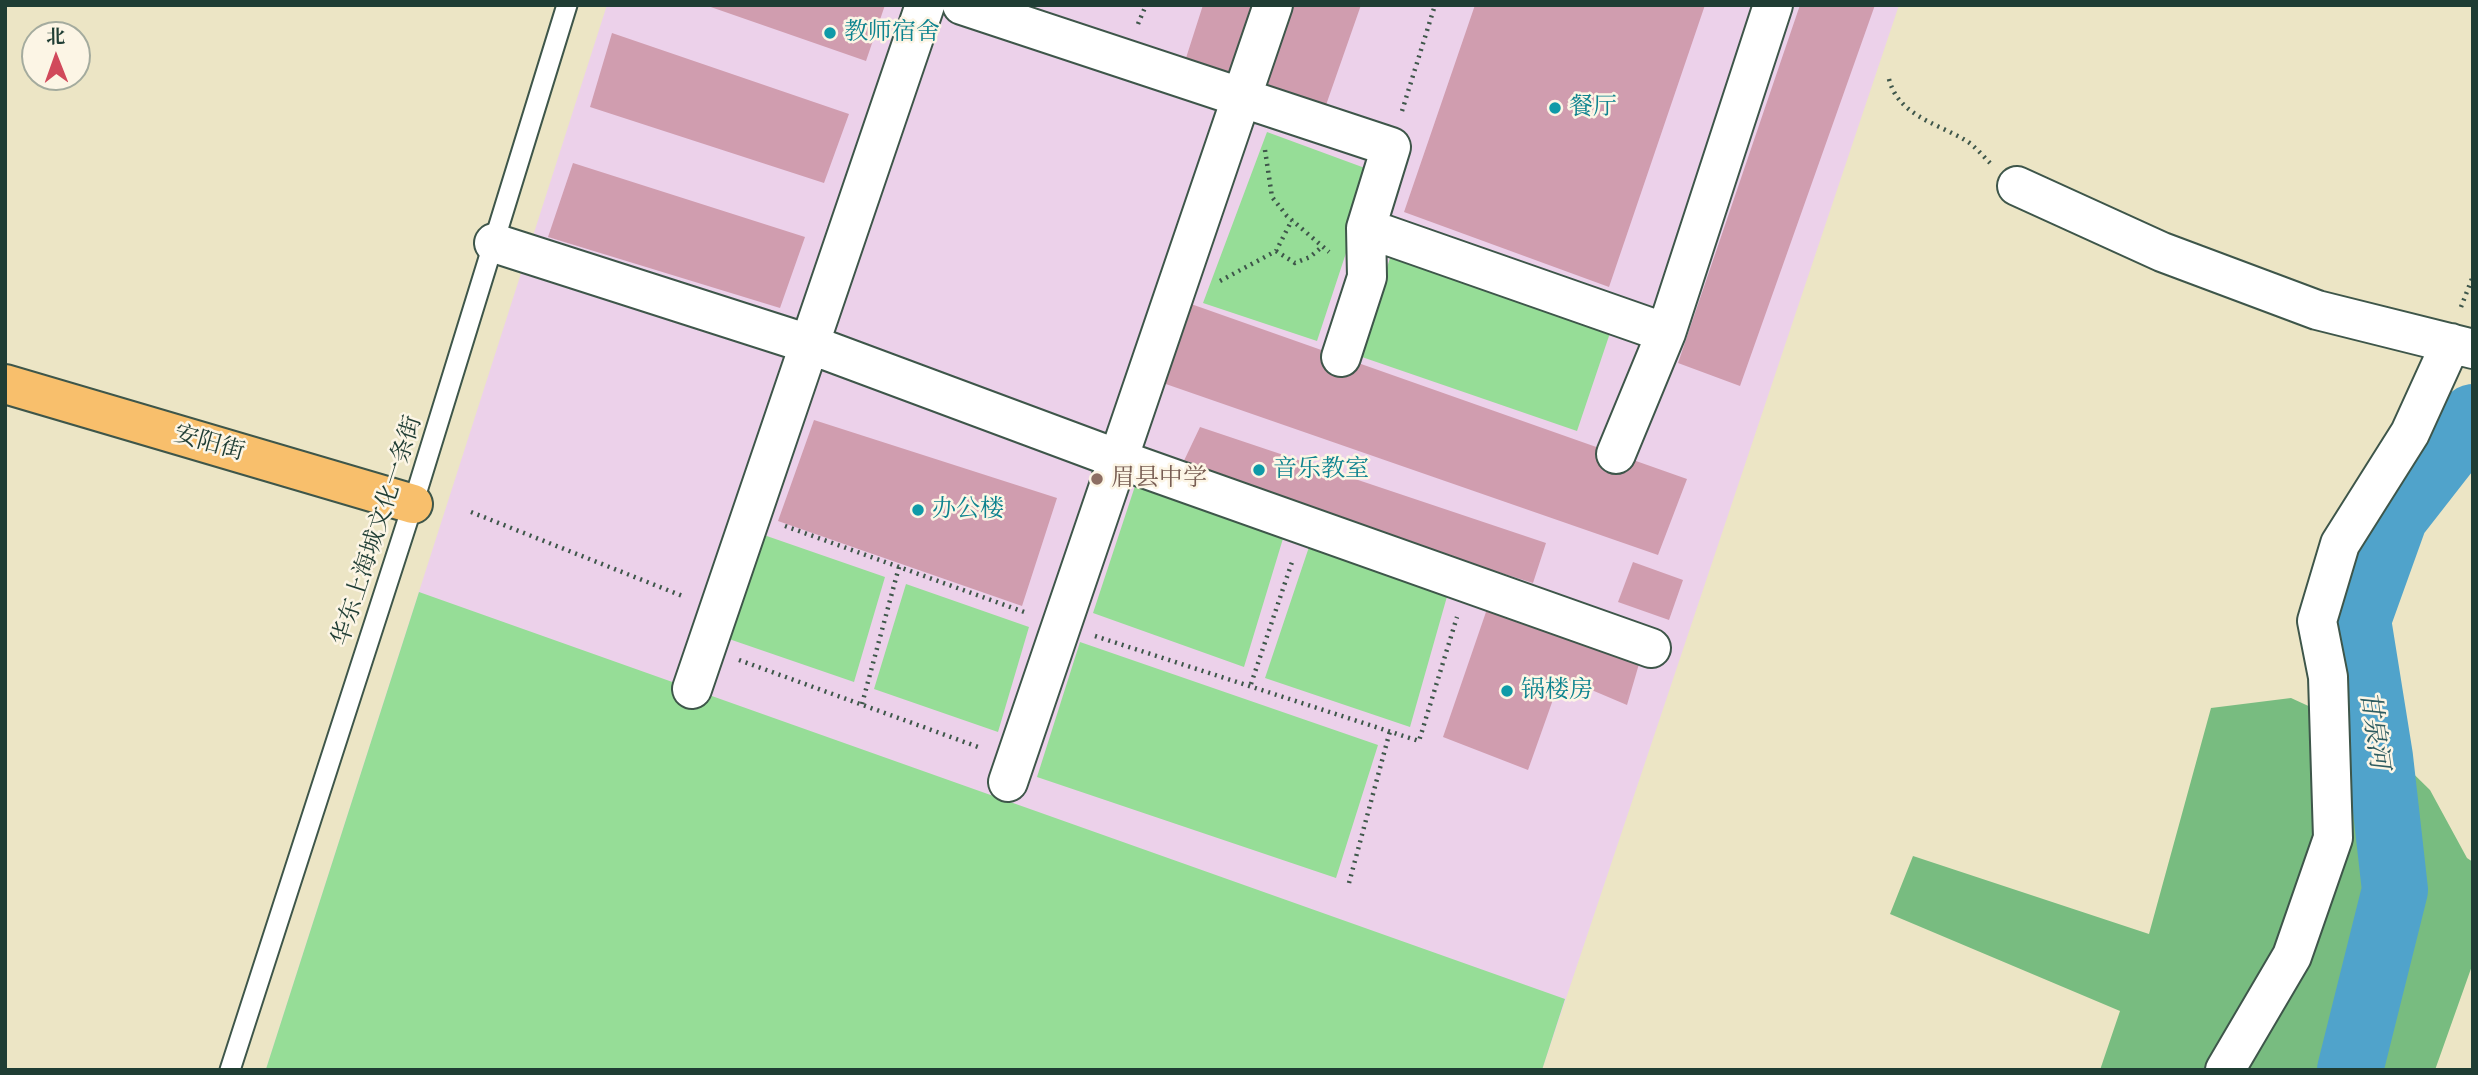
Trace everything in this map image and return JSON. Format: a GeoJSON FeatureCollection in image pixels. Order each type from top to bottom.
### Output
{"type":"FeatureCollection","features":[{"type":"Feature","properties":{"kind":"main road","name":"安阳街"},"geometry":{"type":"LineString","coordinates":[[5,384],[413,504]]}},
{"type":"Feature","properties":{"kind":"street"},"geometry":{"type":"LineString","coordinates":[[692,689],[925,5]]}},
{"type":"Feature","properties":{"kind":"street"},"geometry":{"type":"LineString","coordinates":[[962,5],[1391,147],[1366,228],[1367,277],[1341,356]]}},
{"type":"Feature","properties":{"kind":"street"},"geometry":{"type":"LineString","coordinates":[[1012,771],[1178,283],[1250,100],[1273,5]]}},
{"type":"Feature","properties":{"kind":"street"},"geometry":{"type":"LineString","coordinates":[[1616,454],[1665,332],[1773,5]]}},
{"type":"Feature","properties":{"kind":"street"},"geometry":{"type":"LineString","coordinates":[[2017,186],[2162,252],[2317,310],[2465,347],[2340,544],[2318,621],[2328,677],[2333,838],[2292,956],[2225,1070]]}},
{"type":"Feature","properties":{"kind":"street"},"geometry":{"type":"LineString","coordinates":[[1366,228],[1665,332]]}},
{"type":"Feature","properties":{"kind":"street"},"geometry":{"type":"LineString","coordinates":[[494,243],[809,344],[1118,460],[1651,648]]}},
{"type":"Feature","properties":{"kind":"lane","name":"华东上海城文化一条街"},"geometry":{"type":"LineString","coordinates":[[230,1070],[413,504],[567,5]]}},
{"type":"Feature","properties":{"kind":"path"},"geometry":{"type":"LineString","coordinates":[[1391,147],[1434,5]]}},
{"type":"Feature","properties":{"kind":"path"},"geometry":{"type":"LineString","coordinates":[[1889,79],[1892,94],[1911,112],[1967,141],[2017,186]]}},
{"type":"Feature","properties":{"kind":"path"},"geometry":{"type":"LineString","coordinates":[[1250,100],[1272,197],[1292,220],[1367,277]]}},
{"type":"Feature","properties":{"kind":"path"},"geometry":{"type":"LineString","coordinates":[[1178,283],[1207,286],[1232,277],[1276,251],[1292,220]]}},
{"type":"Feature","properties":{"kind":"path"},"geometry":{"type":"LineString","coordinates":[[1276,251],[1295,262],[1310,257],[1323,246]]}},
{"type":"Feature","properties":{"kind":"path"},"geometry":{"type":"LineString","coordinates":[[471,512],[718,610]]}},
{"type":"Feature","properties":{"kind":"path"},"geometry":{"type":"LineString","coordinates":[[1251,684],[1305,525]]}},
{"type":"Feature","properties":{"kind":"path"},"geometry":{"type":"LineString","coordinates":[[862,704],[899,567]]}},
{"type":"Feature","properties":{"kind":"path"},"geometry":{"type":"LineString","coordinates":[[1419,741],[1467,583]]}},
{"type":"Feature","properties":{"kind":"path"},"geometry":{"type":"LineString","coordinates":[[706,648],[862,704],[1012,771]]}},
{"type":"Feature","properties":{"kind":"path"},"geometry":{"type":"LineString","coordinates":[[1349,883],[1390,731]]}},
{"type":"Feature","properties":{"kind":"shaded area","name":"眉县中学"},"geometry":{"type":"Polygon","coordinates":[[[607,5],[1899,5],[1542,1070],[266,1069],[607,5]]]}},
{"type":"Feature","properties":{"kind":"green space"},"geometry":{"type":"Polygon","coordinates":[[[1267,132],[1373,171],[1317,341],[1203,303],[1267,132]]]}},
{"type":"Feature","properties":{"kind":"green space"},"geometry":{"type":"Polygon","coordinates":[[[1390,258],[1610,333],[1577,431],[1359,356],[1390,258]]]}},
{"type":"Feature","properties":{"kind":"green space"},"geometry":{"type":"Polygon","coordinates":[[[1136,483],[1285,532],[1244,667],[1093,613],[1136,483]]]}},
{"type":"Feature","properties":{"kind":"green space"},"geometry":{"type":"Polygon","coordinates":[[[761,534],[885,577],[854,682],[729,639],[761,534]]]}},
{"type":"Feature","properties":{"kind":"green space"},"geometry":{"type":"Polygon","coordinates":[[[1311,541],[1448,593],[1410,727],[1265,678],[1311,541]]]}},
{"type":"Feature","properties":{"kind":"green space"},"geometry":{"type":"Polygon","coordinates":[[[906,584],[1029,627],[998,732],[874,689],[906,584]]]}},
{"type":"Feature","properties":{"kind":"green space"},"geometry":{"type":"Polygon","coordinates":[[[419,592],[1565,999],[1542,1070],[266,1069],[419,592]]]}},
{"type":"Feature","properties":{"kind":"green space"},"geometry":{"type":"Polygon","coordinates":[[[1080,642],[1378,745],[1336,878],[1037,777],[1080,642]]]}},
{"type":"Feature","properties":{"kind":"green space"},"geometry":{"type":"Polygon","coordinates":[[[2291,698],[2376,737],[2430,790],[2467,858],[2473,862],[2473,963],[2435,1070],[2100,1070],[2120,1011],[1890,914],[1913,856],[2149,934],[2211,708],[2291,698]]]}},
{"type":"Feature","properties":{"kind":"building","name":"教师宿舍"},"geometry":{"type":"Polygon","coordinates":[[[705,5],[885,5],[866,61],[705,5]]]}},
{"type":"Feature","properties":{"kind":"building"},"geometry":{"type":"Polygon","coordinates":[[[1203,5],[1259,5],[1233,78],[1186,58],[1203,5]]]}},
{"type":"Feature","properties":{"kind":"building"},"geometry":{"type":"Polygon","coordinates":[[[1290,5],[1361,5],[1326,105],[1263,84],[1290,5]]]}},
{"type":"Feature","properties":{"kind":"building","name":"餐厅"},"geometry":{"type":"Polygon","coordinates":[[[1475,5],[1705,5],[1609,287],[1404,212],[1475,5]]]}},
{"type":"Feature","properties":{"kind":"building"},"geometry":{"type":"Polygon","coordinates":[[[1800,5],[1875,5],[1740,386],[1678,363],[1800,5]]]}},
{"type":"Feature","properties":{"kind":"building"},"geometry":{"type":"Polygon","coordinates":[[[612,33],[849,114],[824,183],[590,107],[612,33]]]}},
{"type":"Feature","properties":{"kind":"building"},"geometry":{"type":"Polygon","coordinates":[[[573,163],[805,237],[780,308],[548,237],[573,163]]]}},
{"type":"Feature","properties":{"kind":"building"},"geometry":{"type":"Polygon","coordinates":[[[1191,304],[1687,479],[1658,555],[1160,382],[1191,304]]]}},
{"type":"Feature","properties":{"kind":"building","name":"办公楼"},"geometry":{"type":"Polygon","coordinates":[[[814,420],[1057,498],[1022,606],[778,521],[814,420]]]}},
{"type":"Feature","properties":{"kind":"building"},"geometry":{"type":"Polygon","coordinates":[[[1200,427],[1546,543],[1533,583],[1324,517],[1181,467],[1200,427]]]}},
{"type":"Feature","properties":{"kind":"building"},"geometry":{"type":"Polygon","coordinates":[[[1633,562],[1683,580],[1669,620],[1618,602],[1633,562]]]}},
{"type":"Feature","properties":{"kind":"building","name":"锅楼房"},"geometry":{"type":"Polygon","coordinates":[[[1487,609],[1639,664],[1627,705],[1561,677],[1528,770],[1443,737],[1487,609]]]}},
{"type":"Feature","properties":{"kind":"waterway","name":"甘泉河"},"geometry":{"type":"LineString","coordinates":[[2350,1070],[2395,890],[2380,757],[2358,620],[2395,517],[2473,417]]}},
{"type":"Feature","properties":{"kind":"place","name":"教师宿舍"},"geometry":{"type":"Point","coordinates":[830,33]}},
{"type":"Feature","properties":{"kind":"place","name":"餐厅"},"geometry":{"type":"Point","coordinates":[1555,108]}},
{"type":"Feature","properties":{"kind":"place","name":"音乐教室"},"geometry":{"type":"Point","coordinates":[1259,470]}},
{"type":"Feature","properties":{"kind":"place","name":"眉县中学"},"geometry":{"type":"Point","coordinates":[1097,479]}},
{"type":"Feature","properties":{"kind":"place","name":"办公楼"},"geometry":{"type":"Point","coordinates":[918,510]}},
{"type":"Feature","properties":{"kind":"place","name":"锅楼房"},"geometry":{"type":"Point","coordinates":[1507,691]}}]}
